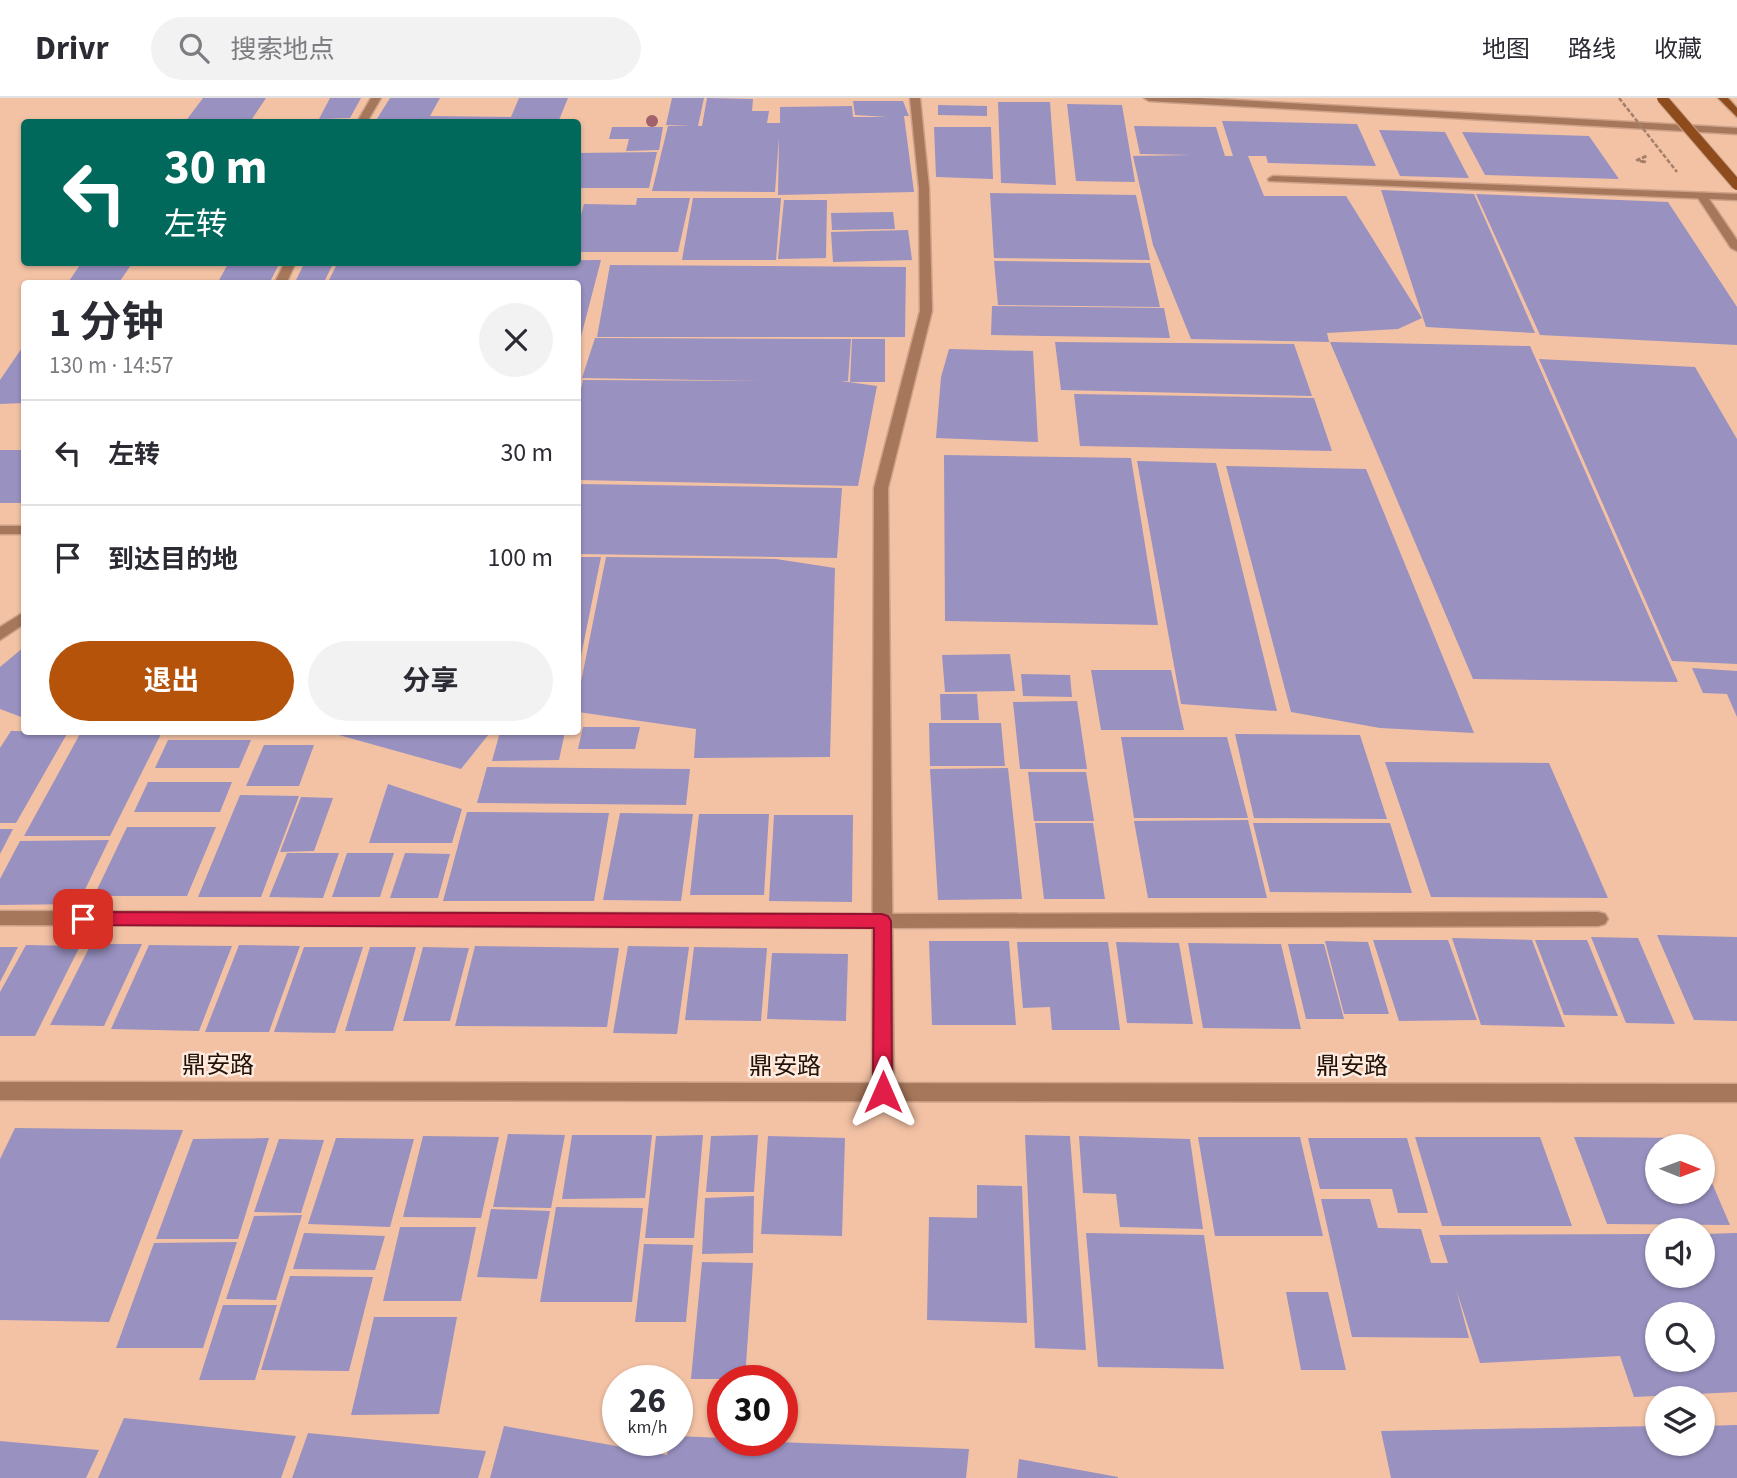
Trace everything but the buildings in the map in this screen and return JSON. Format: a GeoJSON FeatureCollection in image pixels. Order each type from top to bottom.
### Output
{"type":"FeatureCollection","features":[{"type":"Feature","properties":{"kind":"main road"},"geometry":{"type":"LineString","coordinates":[[1662,98],[1737,185]]}},
{"type":"Feature","properties":{"kind":"main road"},"geometry":{"type":"LineString","coordinates":[[1723,98],[1737,114]]}},
{"type":"Feature","properties":{"kind":"street"},"geometry":{"type":"LineString","coordinates":[[364,119],[376,98]]}},
{"type":"Feature","properties":{"kind":"street"},"geometry":{"type":"LineString","coordinates":[[883,1092],[881,488],[926,311],[924,188],[915,98]]}},
{"type":"Feature","properties":{"kind":"street"},"geometry":{"type":"LineString","coordinates":[[1149,98],[1737,131]]}},
{"type":"Feature","properties":{"kind":"street"},"geometry":{"type":"LineString","coordinates":[[1273,178],[1737,197]]}},
{"type":"Feature","properties":{"kind":"street"},"geometry":{"type":"LineString","coordinates":[[1701,195],[1737,248]]}},
{"type":"Feature","properties":{"kind":"street"},"geometry":{"type":"LineString","coordinates":[[0,530],[21,530]]}},
{"type":"Feature","properties":{"kind":"street"},"geometry":{"type":"LineString","coordinates":[[0,635],[21,619]]}},
{"type":"Feature","properties":{"kind":"street"},"geometry":{"type":"LineString","coordinates":[[0,918],[882,921],[1598,919]]}},
{"type":"Feature","properties":{"kind":"street","name":"鼎安路"},"geometry":{"type":"LineString","coordinates":[[0,1091],[1737,1093]]}},
{"type":"Feature","properties":{"kind":"path"},"geometry":{"type":"LineString","coordinates":[[1619,98],[1677,172]]}},
{"type":"Feature","properties":{"kind":"path"},"geometry":{"type":"LineString","coordinates":[[1659,150],[1678,172],[1667,169]]}},
{"type":"Feature","properties":{"kind":"path"},"geometry":{"type":"LineString","coordinates":[[1647,163],[1637,160],[1648,155]]}},
{"type":"Feature","properties":{"kind":"route"},"geometry":{"type":"LineString","coordinates":[[83,919],[882,921],[883,1092]]}}]}
